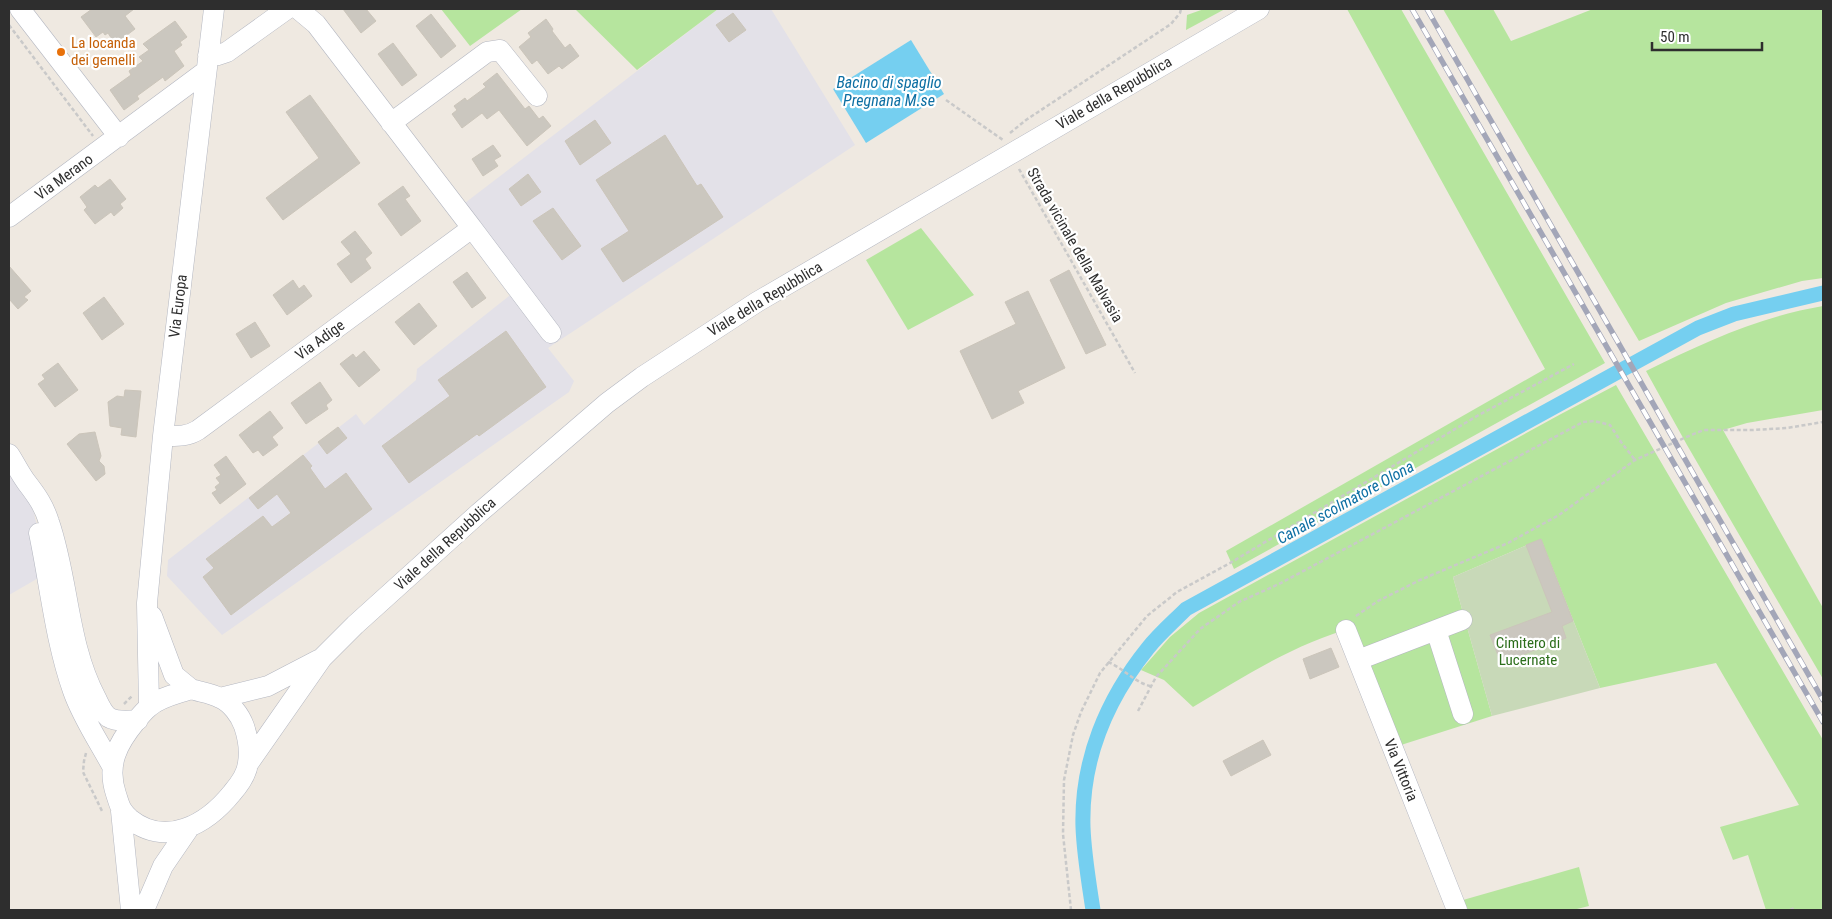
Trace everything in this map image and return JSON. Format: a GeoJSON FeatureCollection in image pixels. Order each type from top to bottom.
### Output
{"type":"FeatureCollection","features":[{"type":"Feature","properties":{"kind":"street"},"geometry":{"type":"LineString","coordinates":[[20,9],[119,137]]}},
{"type":"Feature","properties":{"kind":"street","name":"Via Europa"},"geometry":{"type":"LineString","coordinates":[[143,713],[146,603],[163,436],[214,9]]}},
{"type":"Feature","properties":{"kind":"street"},"geometry":{"type":"LineString","coordinates":[[207,63],[218,55],[228,52],[287,9]]}},
{"type":"Feature","properties":{"kind":"street"},"geometry":{"type":"LineString","coordinates":[[298,9],[316,24],[551,333]]}},
{"type":"Feature","properties":{"kind":"street","name":"Viale della Repubblica"},"geometry":{"type":"LineString","coordinates":[[248,764],[322,658],[355,625],[479,513],[607,402],[757,302],[1006,148],[1259,9]]}},
{"type":"Feature","properties":{"kind":"street"},"geometry":{"type":"LineString","coordinates":[[391,123],[487,52],[500,50],[537,96]]}},
{"type":"Feature","properties":{"kind":"street","name":"Via Merano"},"geometry":{"type":"LineString","coordinates":[[9,217],[119,137],[207,63]]}},
{"type":"Feature","properties":{"kind":"street","name":"Via Adige"},"geometry":{"type":"LineString","coordinates":[[163,436],[180,436],[198,430],[472,228]]}},
{"type":"Feature","properties":{"kind":"street"},"geometry":{"type":"LineString","coordinates":[[9,454],[26,483],[34,491],[50,523],[75,645],[86,679],[102,711],[109,718],[126,721],[143,713],[166,697],[191,689],[220,698],[235,709],[242,720],[248,740],[248,764],[238,785],[224,804],[207,818],[189,828],[168,832],[152,831],[137,824],[121,811]]}},
{"type":"Feature","properties":{"kind":"street"},"geometry":{"type":"LineString","coordinates":[[26,483],[27,494],[40,534],[64,664],[79,706],[112,766]]}},
{"type":"Feature","properties":{"kind":"street","name":"Via Europa"},"geometry":{"type":"LineString","coordinates":[[146,603],[174,675],[191,689]]}},
{"type":"Feature","properties":{"kind":"street"},"geometry":{"type":"LineString","coordinates":[[1358,660],[1462,620]]}},
{"type":"Feature","properties":{"kind":"street","name":"Via Vittoria"},"geometry":{"type":"LineString","coordinates":[[1346,630],[1457,910]]}},
{"type":"Feature","properties":{"kind":"street"},"geometry":{"type":"LineString","coordinates":[[1436,630],[1463,714]]}},
{"type":"Feature","properties":{"kind":"street","name":"Viale della Repubblica"},"geometry":{"type":"LineString","coordinates":[[220,698],[268,686],[322,658]]}},
{"type":"Feature","properties":{"kind":"street"},"geometry":{"type":"LineString","coordinates":[[131,910],[121,811],[113,786],[112,766],[122,738],[143,713]]}},
{"type":"Feature","properties":{"kind":"street"},"geometry":{"type":"LineString","coordinates":[[144,910],[164,866],[189,828]]}},
{"type":"Feature","properties":{"kind":"path"},"geometry":{"type":"LineString","coordinates":[[1006,148],[1013,131],[1026,120],[1171,24],[1180,14],[1181,9]]}},
{"type":"Feature","properties":{"kind":"path"},"geometry":{"type":"LineString","coordinates":[[9,26],[103,149]]}},
{"type":"Feature","properties":{"kind":"path","name":"Strada vicinale della Malvasia"},"geometry":{"type":"LineString","coordinates":[[946,100],[1006,148],[1022,173],[1134,373]]}},
{"type":"Feature","properties":{"kind":"path"},"geometry":{"type":"LineString","coordinates":[[1071,910],[1062,834],[1064,780],[1073,735],[1081,712],[1100,673],[1147,616],[1177,592],[1230,563],[1477,416],[1574,364]]}},
{"type":"Feature","properties":{"kind":"path"},"geometry":{"type":"LineString","coordinates":[[1138,711],[1156,676],[1200,629],[1239,602],[1279,584],[1584,422],[1594,421],[1610,424],[1620,442],[1635,460]]}},
{"type":"Feature","properties":{"kind":"path"},"geometry":{"type":"LineString","coordinates":[[1346,630],[1349,621],[1378,601],[1455,565],[1508,543],[1560,515],[1635,460],[1704,430],[1787,428],[1823,422]]}},
{"type":"Feature","properties":{"kind":"path"},"geometry":{"type":"LineString","coordinates":[[1108,662],[1116,665],[1143,684],[1150,686]]}},
{"type":"Feature","properties":{"kind":"path"},"geometry":{"type":"LineString","coordinates":[[1790,910],[1795,908]]}},
{"type":"Feature","properties":{"kind":"shaded area"},"geometry":{"type":"Polygon","coordinates":[[[718,9],[771,9],[855,145],[548,348],[574,381],[569,392],[222,635],[167,576],[168,560],[356,414],[364,425],[416,380],[417,369],[518,289],[457,209],[718,9]]]}},
{"type":"Feature","properties":{"kind":"shaded area"},"geometry":{"type":"Polygon","coordinates":[[[9,454],[34,513],[47,573],[9,595],[9,454]]]}},
{"type":"Feature","properties":{"kind":"green space"},"geometry":{"type":"Polygon","coordinates":[[[441,9],[522,9],[470,46],[441,9]]]}},
{"type":"Feature","properties":{"kind":"green space"},"geometry":{"type":"Polygon","coordinates":[[[575,9],[718,9],[637,70],[575,9]]]}},
{"type":"Feature","properties":{"kind":"green space"},"geometry":{"type":"Polygon","coordinates":[[[1204,9],[1225,9],[1186,30],[1187,15],[1204,9]]]}},
{"type":"Feature","properties":{"kind":"green space"},"geometry":{"type":"Polygon","coordinates":[[[1347,9],[1401,9],[1605,363],[1234,569],[1226,551],[1545,369],[1347,9]]]}},
{"type":"Feature","properties":{"kind":"green space"},"geometry":{"type":"Polygon","coordinates":[[[1443,9],[1493,9],[1511,41],[1593,9],[1823,9],[1823,278],[1802,281],[1726,303],[1639,341],[1443,9]]]}},
{"type":"Feature","properties":{"kind":"green space"},"geometry":{"type":"Polygon","coordinates":[[[921,228],[974,295],[908,330],[866,260],[921,228]]]}},
{"type":"Feature","properties":{"kind":"green space"},"geometry":{"type":"Polygon","coordinates":[[[1823,306],[1823,410],[1747,423],[1723,430],[1823,608],[1823,679],[1646,371],[1732,332],[1776,317],[1823,306]]]}},
{"type":"Feature","properties":{"kind":"green space"},"geometry":{"type":"Polygon","coordinates":[[[1616,385],[1823,740],[1823,910],[1766,910],[1748,855],[1733,860],[1720,827],[1799,805],[1716,663],[1600,688],[1541,539],[1453,577],[1492,716],[1401,745],[1355,627],[1312,642],[1271,661],[1193,707],[1164,680],[1141,670],[1170,637],[1199,613],[1616,385]]]}},
{"type":"Feature","properties":{"kind":"green space","name":"Cimitero di Lucernate"},"geometry":{"type":"Polygon","coordinates":[[[1541,539],[1600,688],[1492,716],[1453,577],[1541,539]]]}},
{"type":"Feature","properties":{"kind":"green space"},"geometry":{"type":"Polygon","coordinates":[[[1579,867],[1589,906],[1573,910],[1468,910],[1463,900],[1579,867]]]}},
{"type":"Feature","properties":{"kind":"water","name":"Bacino di spaglio Pregnana M.se"},"geometry":{"type":"Polygon","coordinates":[[[911,40],[944,94],[866,143],[833,89],[911,40]]]}},
{"type":"Feature","properties":{"kind":"building"},"geometry":{"type":"Polygon","coordinates":[[[92,9],[134,9],[125,16],[135,29],[115,44],[108,33],[105,35],[103,32],[96,37],[81,17],[92,9]]]}},
{"type":"Feature","properties":{"kind":"building"},"geometry":{"type":"Polygon","coordinates":[[[343,9],[366,9],[376,21],[361,33],[343,9]]]}},
{"type":"Feature","properties":{"kind":"building"},"geometry":{"type":"Polygon","coordinates":[[[733,13],[746,30],[729,42],[716,25],[733,13]]]}},
{"type":"Feature","properties":{"kind":"building"},"geometry":{"type":"Polygon","coordinates":[[[431,14],[456,46],[441,58],[416,26],[431,14]]]}},
{"type":"Feature","properties":{"kind":"building"},"geometry":{"type":"Polygon","coordinates":[[[546,19],[553,29],[552,31],[565,48],[570,44],[579,56],[562,69],[559,66],[548,74],[537,60],[532,64],[519,47],[531,37],[528,33],[546,19]]]}},
{"type":"Feature","properties":{"kind":"building"},"geometry":{"type":"Polygon","coordinates":[[[175,21],[187,37],[180,42],[182,45],[174,51],[184,66],[165,81],[163,77],[137,96],[139,99],[124,110],[110,90],[131,75],[129,71],[143,61],[139,57],[149,50],[143,44],[175,21]]]}},
{"type":"Feature","properties":{"kind":"building"},"geometry":{"type":"Polygon","coordinates":[[[393,43],[417,75],[402,86],[378,54],[393,43]]]}},
{"type":"Feature","properties":{"kind":"building"},"geometry":{"type":"Polygon","coordinates":[[[497,73],[525,109],[529,106],[539,119],[543,116],[551,126],[527,146],[499,110],[487,119],[482,113],[462,128],[452,114],[457,110],[454,106],[465,98],[467,101],[486,87],[483,84],[497,73]]]}},
{"type":"Feature","properties":{"kind":"building"},"geometry":{"type":"Polygon","coordinates":[[[310,95],[360,163],[283,220],[266,198],[319,158],[286,112],[310,95]]]}},
{"type":"Feature","properties":{"kind":"building"},"geometry":{"type":"Polygon","coordinates":[[[595,120],[611,143],[580,165],[565,141],[595,120]]]}},
{"type":"Feature","properties":{"kind":"building"},"geometry":{"type":"Polygon","coordinates":[[[665,135],[697,186],[701,184],[723,217],[623,282],[601,249],[629,231],[596,180],[665,135]]]}},
{"type":"Feature","properties":{"kind":"building"},"geometry":{"type":"Polygon","coordinates":[[[493,145],[501,156],[494,160],[498,166],[483,176],[472,159],[493,145]]]}},
{"type":"Feature","properties":{"kind":"building"},"geometry":{"type":"Polygon","coordinates":[[[528,174],[541,192],[521,206],[509,189],[528,174]]]}},
{"type":"Feature","properties":{"kind":"building"},"geometry":{"type":"Polygon","coordinates":[[[110,179],[126,199],[120,204],[123,208],[114,216],[111,212],[95,224],[84,210],[87,207],[80,197],[95,185],[98,188],[110,179]]]}},
{"type":"Feature","properties":{"kind":"building"},"geometry":{"type":"Polygon","coordinates":[[[403,186],[410,196],[405,199],[421,221],[401,236],[378,204],[403,186]]]}},
{"type":"Feature","properties":{"kind":"building"},"geometry":{"type":"Polygon","coordinates":[[[553,208],[581,246],[562,260],[533,221],[553,208]]]}},
{"type":"Feature","properties":{"kind":"building"},"geometry":{"type":"Polygon","coordinates":[[[355,231],[372,253],[365,259],[371,268],[351,283],[337,264],[351,254],[341,242],[355,231]]]}},
{"type":"Feature","properties":{"kind":"building"},"geometry":{"type":"Polygon","coordinates":[[[9,266],[31,291],[24,297],[28,300],[18,309],[9,299],[9,266]]]}},
{"type":"Feature","properties":{"kind":"building"},"geometry":{"type":"Polygon","coordinates":[[[1069,270],[1106,345],[1086,354],[1050,280],[1069,270]]]}},
{"type":"Feature","properties":{"kind":"building"},"geometry":{"type":"Polygon","coordinates":[[[467,272],[486,298],[472,308],[453,282],[467,272]]]}},
{"type":"Feature","properties":{"kind":"building"},"geometry":{"type":"Polygon","coordinates":[[[293,280],[299,289],[304,285],[312,296],[287,315],[273,295],[293,280]]]}},
{"type":"Feature","properties":{"kind":"building"},"geometry":{"type":"Polygon","coordinates":[[[1028,291],[1065,368],[1018,391],[1024,403],[992,419],[960,351],[1016,324],[1005,302],[1028,291]]]}},
{"type":"Feature","properties":{"kind":"building"},"geometry":{"type":"Polygon","coordinates":[[[104,297],[124,324],[102,340],[83,313],[104,297]]]}},
{"type":"Feature","properties":{"kind":"building"},"geometry":{"type":"Polygon","coordinates":[[[419,303],[437,326],[414,345],[395,322],[419,303]]]}},
{"type":"Feature","properties":{"kind":"building"},"geometry":{"type":"Polygon","coordinates":[[[255,322],[270,346],[251,358],[236,334],[255,322]]]}},
{"type":"Feature","properties":{"kind":"building"},"geometry":{"type":"Polygon","coordinates":[[[506,331],[546,387],[479,436],[477,434],[409,483],[382,446],[450,396],[438,380],[506,331]]]}},
{"type":"Feature","properties":{"kind":"building"},"geometry":{"type":"Polygon","coordinates":[[[364,351],[380,370],[359,387],[340,364],[353,354],[356,358],[364,351]]]}},
{"type":"Feature","properties":{"kind":"building"},"geometry":{"type":"Polygon","coordinates":[[[58,363],[78,390],[55,407],[38,384],[45,379],[42,375],[58,363]]]}},
{"type":"Feature","properties":{"kind":"building"},"geometry":{"type":"Polygon","coordinates":[[[320,382],[332,400],[326,405],[328,409],[306,424],[291,403],[320,382]]]}},
{"type":"Feature","properties":{"kind":"building"},"geometry":{"type":"Polygon","coordinates":[[[125,390],[141,391],[136,437],[121,435],[122,428],[110,426],[108,402],[117,396],[124,397],[125,390]]]}},
{"type":"Feature","properties":{"kind":"building"},"geometry":{"type":"Polygon","coordinates":[[[270,411],[283,428],[272,437],[278,445],[263,456],[258,450],[253,453],[239,435],[270,411]]]}},
{"type":"Feature","properties":{"kind":"building"},"geometry":{"type":"Polygon","coordinates":[[[338,427],[347,438],[327,454],[318,442],[338,427]]]}},
{"type":"Feature","properties":{"kind":"building"},"geometry":{"type":"Polygon","coordinates":[[[95,432],[101,456],[99,461],[104,466],[105,474],[96,481],[67,444],[79,434],[95,432]]]}},
{"type":"Feature","properties":{"kind":"building"},"geometry":{"type":"Polygon","coordinates":[[[303,455],[312,466],[310,468],[325,489],[346,473],[372,509],[231,615],[203,577],[214,568],[206,559],[263,516],[272,527],[291,513],[277,494],[258,509],[249,498],[303,455]]]}},
{"type":"Feature","properties":{"kind":"building"},"geometry":{"type":"Polygon","coordinates":[[[226,456],[246,484],[220,504],[212,493],[217,490],[215,487],[220,483],[216,478],[221,475],[214,465],[226,456]]]}},
{"type":"Feature","properties":{"kind":"building"},"geometry":{"type":"Polygon","coordinates":[[[1541,539],[1573,621],[1562,626],[1566,638],[1501,663],[1490,635],[1552,612],[1526,545],[1541,539]]]}},
{"type":"Feature","properties":{"kind":"building"},"geometry":{"type":"Polygon","coordinates":[[[1331,648],[1339,667],[1310,679],[1303,659],[1331,648]]]}},
{"type":"Feature","properties":{"kind":"building"},"geometry":{"type":"Polygon","coordinates":[[[1263,740],[1271,755],[1231,776],[1223,761],[1263,740]]]}},
{"type":"Feature","properties":{"kind":"waterway","name":"Canale scolmatore Olona"},"geometry":{"type":"LineString","coordinates":[[1093,910],[1083,827],[1087,778],[1099,731],[1120,688],[1133,668],[1148,648],[1186,609],[1698,328],[1734,314],[1823,293]]}},
{"type":"Feature","properties":{"kind":"railway"},"geometry":{"type":"LineString","coordinates":[[1412,9],[1823,722]]}},
{"type":"Feature","properties":{"kind":"railway"},"geometry":{"type":"LineString","coordinates":[[1427,9],[1823,700]]}},
{"type":"Feature","properties":{"kind":"place","name":"La locanda dei gemelli"},"geometry":{"type":"Point","coordinates":[61,52]}}]}
